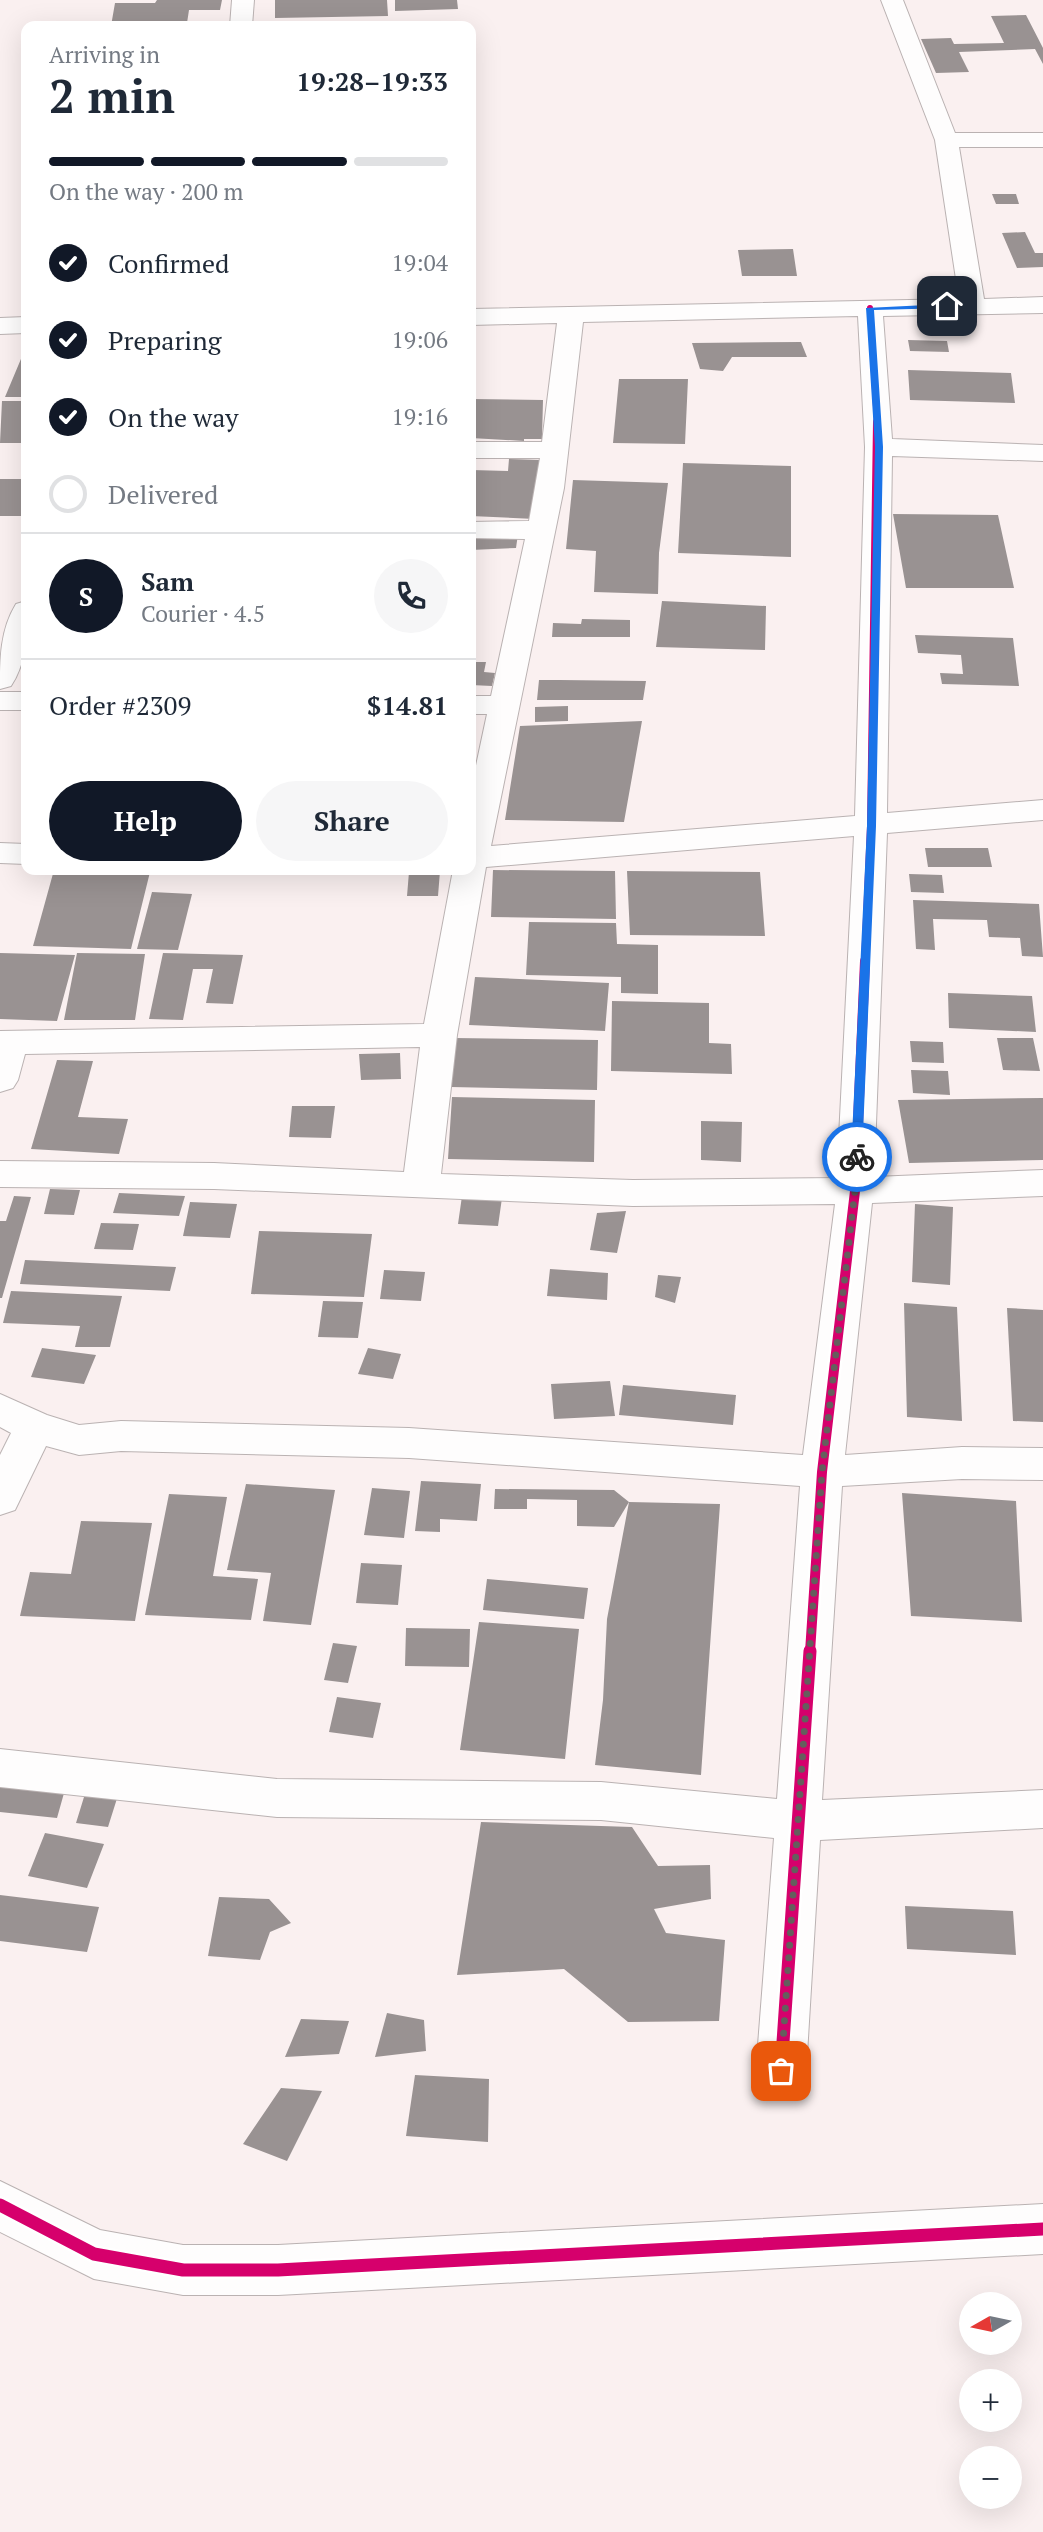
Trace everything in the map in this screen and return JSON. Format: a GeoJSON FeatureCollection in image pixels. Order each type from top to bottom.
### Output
{"type":"FeatureCollection","features":[{"type":"Feature","properties":{"kind":"street"},"geometry":{"type":"LineString","coordinates":[[241,21],[243,0]]}},
{"type":"Feature","properties":{"kind":"street"},"geometry":{"type":"LineString","coordinates":[[892,0],[946,140],[973,306]]}},
{"type":"Feature","properties":{"kind":"street"},"geometry":{"type":"LineString","coordinates":[[946,140],[1043,140]]}},
{"type":"Feature","properties":{"kind":"street"},"geometry":{"type":"LineString","coordinates":[[476,317],[1043,304]]}},
{"type":"Feature","properties":{"kind":"street"},"geometry":{"type":"LineString","coordinates":[[781,2071],[822,1472],[855,1191],[871,826],[879,447],[870,308]]}},
{"type":"Feature","properties":{"kind":"street"},"geometry":{"type":"LineString","coordinates":[[476,839],[542,530],[555,450],[571,315]]}},
{"type":"Feature","properties":{"kind":"street"},"geometry":{"type":"LineString","coordinates":[[0,326],[21,325]]}},
{"type":"Feature","properties":{"kind":"street"},"geometry":{"type":"LineString","coordinates":[[879,447],[1043,453]]}},
{"type":"Feature","properties":{"kind":"street"},"geometry":{"type":"LineString","coordinates":[[476,450],[555,450]]}},
{"type":"Feature","properties":{"kind":"street"},"geometry":{"type":"LineString","coordinates":[[476,530],[542,530]]}},
{"type":"Feature","properties":{"kind":"street"},"geometry":{"type":"LineString","coordinates":[[0,680],[18,622]]}},
{"type":"Feature","properties":{"kind":"street"},"geometry":{"type":"LineString","coordinates":[[0,701],[21,701]]}},
{"type":"Feature","properties":{"kind":"street"},"geometry":{"type":"LineString","coordinates":[[476,705],[504,705]]}},
{"type":"Feature","properties":{"kind":"street"},"geometry":{"type":"LineString","coordinates":[[476,863],[1043,810]]}},
{"type":"Feature","properties":{"kind":"street"},"geometry":{"type":"LineString","coordinates":[[0,853],[21,853]]}},
{"type":"Feature","properties":{"kind":"street"},"geometry":{"type":"LineString","coordinates":[[421,1186],[439,1035],[469,875]]}},
{"type":"Feature","properties":{"kind":"street"},"geometry":{"type":"LineString","coordinates":[[0,1080],[5,1043],[439,1035]]}},
{"type":"Feature","properties":{"kind":"street"},"geometry":{"type":"LineString","coordinates":[[0,1174],[214,1175],[421,1186],[633,1193],[855,1191],[1043,1184]]}},
{"type":"Feature","properties":{"kind":"street"},"geometry":{"type":"LineString","coordinates":[[0,1499],[17,1418],[79,1440],[121,1436],[409,1443],[822,1472],[962,1463],[1043,1464]]}},
{"type":"Feature","properties":{"kind":"street"},"geometry":{"type":"LineString","coordinates":[[0,1769],[277,1798],[601,1801],[799,1821],[1043,1809]]}},
{"type":"Feature","properties":{"kind":"street"},"geometry":{"type":"LineString","coordinates":[[0,2205],[94,2254],[183,2270],[278,2270],[1043,2229]]}},
{"type":"Feature","properties":{"kind":"building"},"geometry":{"type":"Polygon","coordinates":[[[157,0],[222,0],[220,10],[189,10],[187,21],[112,21],[115,3],[155,3],[157,0]]]}},
{"type":"Feature","properties":{"kind":"building"},"geometry":{"type":"Polygon","coordinates":[[[275,0],[387,0],[388,16],[275,18],[275,0]]]}},
{"type":"Feature","properties":{"kind":"building"},"geometry":{"type":"Polygon","coordinates":[[[395,0],[457,0],[458,9],[395,11],[395,0]]]}},
{"type":"Feature","properties":{"kind":"building"},"geometry":{"type":"Polygon","coordinates":[[[1026,15],[1043,48],[1043,64],[1035,49],[959,52],[969,72],[936,73],[921,39],[951,38],[954,44],[1004,43],[991,16],[1026,15]]]}},
{"type":"Feature","properties":{"kind":"building"},"geometry":{"type":"Polygon","coordinates":[[[992,194],[1016,194],[1019,204],[996,204],[992,194]]]}},
{"type":"Feature","properties":{"kind":"building"},"geometry":{"type":"Polygon","coordinates":[[[1025,232],[1035,253],[1043,253],[1043,267],[1017,268],[1002,233],[1025,232]]]}},
{"type":"Feature","properties":{"kind":"building"},"geometry":{"type":"Polygon","coordinates":[[[793,249],[797,276],[742,276],[738,250],[793,249]]]}},
{"type":"Feature","properties":{"kind":"building"},"geometry":{"type":"Polygon","coordinates":[[[908,340],[947,341],[949,352],[910,351],[908,340]]]}},
{"type":"Feature","properties":{"kind":"building"},"geometry":{"type":"Polygon","coordinates":[[[801,342],[807,357],[732,357],[723,371],[700,369],[692,343],[801,342]]]}},
{"type":"Feature","properties":{"kind":"building"},"geometry":{"type":"Polygon","coordinates":[[[21,359],[21,397],[5,397],[21,359]]]}},
{"type":"Feature","properties":{"kind":"building"},"geometry":{"type":"Polygon","coordinates":[[[908,370],[1011,373],[1015,403],[910,400],[908,370]]]}},
{"type":"Feature","properties":{"kind":"building"},"geometry":{"type":"Polygon","coordinates":[[[619,379],[688,379],[685,444],[613,443],[619,379]]]}},
{"type":"Feature","properties":{"kind":"building"},"geometry":{"type":"Polygon","coordinates":[[[476,399],[543,400],[542,439],[524,441],[476,438],[476,399]]]}},
{"type":"Feature","properties":{"kind":"building"},"geometry":{"type":"Polygon","coordinates":[[[2,401],[21,401],[21,443],[0,443],[2,401]]]}},
{"type":"Feature","properties":{"kind":"building"},"geometry":{"type":"Polygon","coordinates":[[[509,459],[542,460],[535,519],[476,516],[476,470],[508,471],[509,459]]]}},
{"type":"Feature","properties":{"kind":"building"},"geometry":{"type":"Polygon","coordinates":[[[683,463],[791,466],[791,557],[678,553],[683,463]]]}},
{"type":"Feature","properties":{"kind":"building"},"geometry":{"type":"Polygon","coordinates":[[[0,479],[21,479],[21,516],[0,516],[0,479]]]}},
{"type":"Feature","properties":{"kind":"building"},"geometry":{"type":"Polygon","coordinates":[[[573,480],[668,483],[659,553],[658,594],[594,592],[596,551],[566,549],[573,480]]]}},
{"type":"Feature","properties":{"kind":"building"},"geometry":{"type":"Polygon","coordinates":[[[893,514],[998,515],[1014,588],[906,588],[893,514]]]}},
{"type":"Feature","properties":{"kind":"building"},"geometry":{"type":"Polygon","coordinates":[[[476,534],[518,534],[516,548],[476,550],[476,534]]]}},
{"type":"Feature","properties":{"kind":"building"},"geometry":{"type":"Polygon","coordinates":[[[662,601],[766,606],[765,650],[656,647],[662,601]]]}},
{"type":"Feature","properties":{"kind":"building"},"geometry":{"type":"Polygon","coordinates":[[[582,619],[630,620],[630,637],[552,637],[553,623],[581,624],[582,619]]]}},
{"type":"Feature","properties":{"kind":"building"},"geometry":{"type":"Polygon","coordinates":[[[915,635],[1013,638],[1019,686],[942,684],[940,673],[963,674],[961,655],[918,653],[915,635]]]}},
{"type":"Feature","properties":{"kind":"building"},"geometry":{"type":"Polygon","coordinates":[[[476,662],[486,662],[484,672],[495,673],[492,686],[476,685],[476,662]]]}},
{"type":"Feature","properties":{"kind":"building"},"geometry":{"type":"Polygon","coordinates":[[[539,680],[646,681],[643,700],[537,700],[539,680]]]}},
{"type":"Feature","properties":{"kind":"building"},"geometry":{"type":"Polygon","coordinates":[[[568,706],[568,721],[535,722],[535,707],[568,706]]]}},
{"type":"Feature","properties":{"kind":"building"},"geometry":{"type":"Polygon","coordinates":[[[642,721],[624,822],[505,820],[520,726],[642,721]]]}},
{"type":"Feature","properties":{"kind":"building"},"geometry":{"type":"Polygon","coordinates":[[[925,848],[988,848],[992,867],[928,867],[925,848]]]}},
{"type":"Feature","properties":{"kind":"building"},"geometry":{"type":"Polygon","coordinates":[[[493,870],[615,871],[616,919],[491,917],[493,870]]]}},
{"type":"Feature","properties":{"kind":"building"},"geometry":{"type":"Polygon","coordinates":[[[627,871],[760,872],[765,936],[630,935],[627,871]]]}},
{"type":"Feature","properties":{"kind":"building"},"geometry":{"type":"Polygon","coordinates":[[[909,874],[942,875],[944,893],[911,892],[909,874]]]}},
{"type":"Feature","properties":{"kind":"building"},"geometry":{"type":"Polygon","coordinates":[[[53,875],[149,875],[131,949],[33,946],[53,875]]]}},
{"type":"Feature","properties":{"kind":"building"},"geometry":{"type":"Polygon","coordinates":[[[409,875],[440,875],[438,896],[407,896],[409,875]]]}},
{"type":"Feature","properties":{"kind":"building"},"geometry":{"type":"Polygon","coordinates":[[[152,892],[192,894],[178,950],[137,949],[152,892]]]}},
{"type":"Feature","properties":{"kind":"building"},"geometry":{"type":"Polygon","coordinates":[[[913,900],[1039,904],[1043,957],[1022,956],[1020,938],[989,937],[987,920],[933,919],[935,950],[916,949],[913,900]]]}},
{"type":"Feature","properties":{"kind":"building"},"geometry":{"type":"Polygon","coordinates":[[[529,922],[616,923],[617,944],[658,945],[658,994],[621,993],[621,977],[526,975],[529,922]]]}},
{"type":"Feature","properties":{"kind":"building"},"geometry":{"type":"Polygon","coordinates":[[[0,953],[75,955],[57,1021],[0,1019],[0,953]]]}},
{"type":"Feature","properties":{"kind":"building"},"geometry":{"type":"Polygon","coordinates":[[[77,953],[145,954],[135,1020],[64,1020],[77,953]]]}},
{"type":"Feature","properties":{"kind":"building"},"geometry":{"type":"Polygon","coordinates":[[[163,953],[243,955],[233,1004],[206,1003],[213,969],[193,969],[183,1020],[149,1019],[163,953]]]}},
{"type":"Feature","properties":{"kind":"building"},"geometry":{"type":"Polygon","coordinates":[[[475,977],[609,983],[605,1031],[469,1025],[475,977]]]}},
{"type":"Feature","properties":{"kind":"building"},"geometry":{"type":"Polygon","coordinates":[[[948,993],[1032,996],[1036,1032],[949,1028],[948,993]]]}},
{"type":"Feature","properties":{"kind":"building"},"geometry":{"type":"Polygon","coordinates":[[[612,1001],[709,1003],[709,1043],[731,1044],[732,1074],[611,1071],[612,1001]]]}},
{"type":"Feature","properties":{"kind":"building"},"geometry":{"type":"Polygon","coordinates":[[[454,1038],[598,1040],[597,1090],[451,1087],[454,1038]]]}},
{"type":"Feature","properties":{"kind":"building"},"geometry":{"type":"Polygon","coordinates":[[[997,1038],[1033,1038],[1040,1071],[1003,1070],[997,1038]]]}},
{"type":"Feature","properties":{"kind":"building"},"geometry":{"type":"Polygon","coordinates":[[[910,1041],[943,1042],[944,1063],[912,1062],[910,1041]]]}},
{"type":"Feature","properties":{"kind":"building"},"geometry":{"type":"Polygon","coordinates":[[[400,1053],[401,1079],[361,1080],[359,1054],[400,1053]]]}},
{"type":"Feature","properties":{"kind":"building"},"geometry":{"type":"Polygon","coordinates":[[[57,1060],[93,1061],[78,1117],[128,1119],[119,1154],[31,1149],[57,1060]]]}},
{"type":"Feature","properties":{"kind":"building"},"geometry":{"type":"Polygon","coordinates":[[[911,1070],[948,1071],[950,1095],[913,1093],[911,1070]]]}},
{"type":"Feature","properties":{"kind":"building"},"geometry":{"type":"Polygon","coordinates":[[[452,1097],[595,1100],[594,1162],[448,1159],[452,1097]]]}},
{"type":"Feature","properties":{"kind":"building"},"geometry":{"type":"Polygon","coordinates":[[[1043,1098],[1043,1160],[909,1163],[898,1100],[1043,1098]]]}},
{"type":"Feature","properties":{"kind":"building"},"geometry":{"type":"Polygon","coordinates":[[[292,1106],[335,1106],[331,1138],[289,1137],[292,1106]]]}},
{"type":"Feature","properties":{"kind":"building"},"geometry":{"type":"Polygon","coordinates":[[[701,1121],[742,1122],[741,1162],[701,1160],[701,1121]]]}},
{"type":"Feature","properties":{"kind":"building"},"geometry":{"type":"Polygon","coordinates":[[[50,1189],[80,1190],[74,1215],[44,1214],[50,1189]]]}},
{"type":"Feature","properties":{"kind":"building"},"geometry":{"type":"Polygon","coordinates":[[[119,1193],[185,1196],[179,1216],[113,1213],[119,1193]]]}},
{"type":"Feature","properties":{"kind":"building"},"geometry":{"type":"Polygon","coordinates":[[[14,1196],[31,1197],[0,1298],[0,1221],[6,1221],[14,1196]]]}},
{"type":"Feature","properties":{"kind":"building"},"geometry":{"type":"Polygon","coordinates":[[[462,1196],[502,1198],[498,1226],[458,1224],[462,1196]]]}},
{"type":"Feature","properties":{"kind":"building"},"geometry":{"type":"Polygon","coordinates":[[[190,1202],[237,1204],[230,1238],[183,1236],[190,1202]]]}},
{"type":"Feature","properties":{"kind":"building"},"geometry":{"type":"Polygon","coordinates":[[[915,1204],[953,1207],[950,1285],[912,1282],[915,1204]]]}},
{"type":"Feature","properties":{"kind":"building"},"geometry":{"type":"Polygon","coordinates":[[[626,1211],[617,1253],[590,1250],[597,1213],[626,1211]]]}},
{"type":"Feature","properties":{"kind":"building"},"geometry":{"type":"Polygon","coordinates":[[[101,1223],[139,1224],[133,1250],[94,1249],[101,1223]]]}},
{"type":"Feature","properties":{"kind":"building"},"geometry":{"type":"Polygon","coordinates":[[[259,1231],[372,1234],[364,1297],[251,1294],[259,1231]]]}},
{"type":"Feature","properties":{"kind":"building"},"geometry":{"type":"Polygon","coordinates":[[[25,1260],[176,1267],[170,1291],[20,1284],[25,1260]]]}},
{"type":"Feature","properties":{"kind":"building"},"geometry":{"type":"Polygon","coordinates":[[[550,1269],[608,1273],[607,1300],[547,1296],[550,1269]]]}},
{"type":"Feature","properties":{"kind":"building"},"geometry":{"type":"Polygon","coordinates":[[[384,1270],[425,1272],[421,1301],[380,1299],[384,1270]]]}},
{"type":"Feature","properties":{"kind":"building"},"geometry":{"type":"Polygon","coordinates":[[[658,1275],[681,1277],[675,1303],[655,1297],[658,1275]]]}},
{"type":"Feature","properties":{"kind":"building"},"geometry":{"type":"Polygon","coordinates":[[[11,1291],[122,1296],[110,1347],[75,1347],[80,1326],[3,1323],[11,1291]]]}},
{"type":"Feature","properties":{"kind":"building"},"geometry":{"type":"Polygon","coordinates":[[[323,1301],[363,1302],[358,1338],[318,1337],[323,1301]]]}},
{"type":"Feature","properties":{"kind":"building"},"geometry":{"type":"Polygon","coordinates":[[[904,1303],[957,1307],[962,1421],[907,1417],[904,1303]]]}},
{"type":"Feature","properties":{"kind":"building"},"geometry":{"type":"Polygon","coordinates":[[[1007,1308],[1043,1310],[1043,1422],[1013,1421],[1007,1308]]]}},
{"type":"Feature","properties":{"kind":"building"},"geometry":{"type":"Polygon","coordinates":[[[42,1348],[96,1355],[84,1384],[31,1377],[42,1348]]]}},
{"type":"Feature","properties":{"kind":"building"},"geometry":{"type":"Polygon","coordinates":[[[368,1348],[401,1354],[393,1379],[358,1374],[368,1348]]]}},
{"type":"Feature","properties":{"kind":"building"},"geometry":{"type":"Polygon","coordinates":[[[610,1381],[615,1416],[554,1419],[551,1384],[610,1381]]]}},
{"type":"Feature","properties":{"kind":"building"},"geometry":{"type":"Polygon","coordinates":[[[623,1385],[736,1395],[733,1425],[619,1415],[623,1385]]]}},
{"type":"Feature","properties":{"kind":"building"},"geometry":{"type":"Polygon","coordinates":[[[421,1481],[481,1484],[477,1521],[440,1519],[440,1532],[415,1531],[421,1481]]]}},
{"type":"Feature","properties":{"kind":"building"},"geometry":{"type":"Polygon","coordinates":[[[246,1484],[335,1490],[311,1625],[263,1621],[271,1573],[227,1570],[246,1484]]]}},
{"type":"Feature","properties":{"kind":"building"},"geometry":{"type":"Polygon","coordinates":[[[372,1488],[410,1491],[404,1538],[364,1535],[372,1488]]]}},
{"type":"Feature","properties":{"kind":"building"},"geometry":{"type":"Polygon","coordinates":[[[495,1489],[614,1490],[629,1502],[614,1527],[577,1526],[577,1500],[527,1499],[527,1509],[494,1509],[495,1489]]]}},
{"type":"Feature","properties":{"kind":"building"},"geometry":{"type":"Polygon","coordinates":[[[902,1493],[1016,1501],[1022,1622],[911,1616],[902,1493]]]}},
{"type":"Feature","properties":{"kind":"building"},"geometry":{"type":"Polygon","coordinates":[[[169,1494],[227,1497],[213,1576],[258,1579],[251,1620],[145,1615],[169,1494]]]}},
{"type":"Feature","properties":{"kind":"building"},"geometry":{"type":"Polygon","coordinates":[[[629,1502],[720,1504],[701,1775],[595,1765],[603,1700],[607,1619],[629,1502]]]}},
{"type":"Feature","properties":{"kind":"building"},"geometry":{"type":"Polygon","coordinates":[[[81,1521],[152,1523],[135,1621],[20,1616],[30,1572],[71,1574],[81,1521]]]}},
{"type":"Feature","properties":{"kind":"building"},"geometry":{"type":"Polygon","coordinates":[[[361,1563],[402,1565],[398,1605],[356,1603],[361,1563]]]}},
{"type":"Feature","properties":{"kind":"building"},"geometry":{"type":"Polygon","coordinates":[[[487,1579],[588,1588],[584,1619],[483,1610],[487,1579]]]}},
{"type":"Feature","properties":{"kind":"building"},"geometry":{"type":"Polygon","coordinates":[[[479,1622],[579,1629],[565,1759],[460,1750],[479,1622]]]}},
{"type":"Feature","properties":{"kind":"building"},"geometry":{"type":"Polygon","coordinates":[[[406,1628],[470,1629],[469,1667],[405,1666],[406,1628]]]}},
{"type":"Feature","properties":{"kind":"building"},"geometry":{"type":"Polygon","coordinates":[[[333,1643],[357,1646],[348,1683],[324,1680],[333,1643]]]}},
{"type":"Feature","properties":{"kind":"building"},"geometry":{"type":"Polygon","coordinates":[[[337,1697],[381,1703],[373,1738],[329,1732],[337,1697]]]}},
{"type":"Feature","properties":{"kind":"building"},"geometry":{"type":"Polygon","coordinates":[[[88,1784],[120,1789],[108,1827],[76,1823],[88,1784]]]}},
{"type":"Feature","properties":{"kind":"building"},"geometry":{"type":"Polygon","coordinates":[[[0,1785],[66,1786],[57,1818],[0,1812],[0,1785]]]}},
{"type":"Feature","properties":{"kind":"building"},"geometry":{"type":"Polygon","coordinates":[[[481,1822],[632,1827],[658,1866],[710,1865],[711,1899],[654,1909],[666,1933],[725,1940],[719,2021],[628,2022],[564,1969],[457,1975],[481,1822]]]}},
{"type":"Feature","properties":{"kind":"building"},"geometry":{"type":"Polygon","coordinates":[[[45,1833],[104,1844],[87,1888],[28,1876],[45,1833]]]}},
{"type":"Feature","properties":{"kind":"building"},"geometry":{"type":"Polygon","coordinates":[[[0,1895],[99,1907],[87,1952],[0,1941],[0,1895]]]}},
{"type":"Feature","properties":{"kind":"building"},"geometry":{"type":"Polygon","coordinates":[[[219,1897],[269,1899],[291,1923],[270,1932],[260,1960],[208,1956],[219,1897]]]}},
{"type":"Feature","properties":{"kind":"building"},"geometry":{"type":"Polygon","coordinates":[[[905,1906],[1013,1911],[1016,1955],[907,1949],[905,1906]]]}},
{"type":"Feature","properties":{"kind":"building"},"geometry":{"type":"Polygon","coordinates":[[[387,2013],[424,2020],[426,2051],[375,2057],[387,2013]]]}},
{"type":"Feature","properties":{"kind":"building"},"geometry":{"type":"Polygon","coordinates":[[[301,2019],[349,2021],[339,2054],[285,2057],[301,2019]]]}},
{"type":"Feature","properties":{"kind":"building"},"geometry":{"type":"Polygon","coordinates":[[[415,2075],[489,2079],[488,2142],[406,2136],[415,2075]]]}},
{"type":"Feature","properties":{"kind":"building"},"geometry":{"type":"Polygon","coordinates":[[[281,2088],[322,2091],[287,2161],[243,2144],[281,2088]]]}},
{"type":"Feature","properties":{"kind":"cycle path"},"geometry":{"type":"LineString","coordinates":[[781,2071],[822,1472],[855,1191],[871,826],[879,447],[870,308]]}},
{"type":"Feature","properties":{"kind":"cycle path"},"geometry":{"type":"LineString","coordinates":[[0,2205],[94,2254],[183,2270],[278,2270],[1043,2229]]}},
{"type":"Feature","properties":{"kind":"way so far"},"geometry":{"type":"LineString","coordinates":[[781,2071],[822,1472],[857,1157]]}},
{"type":"Feature","properties":{"kind":"route"},"geometry":{"type":"LineString","coordinates":[[857,1157],[871,826],[879,447],[870,308],[947,306]]}}]}
